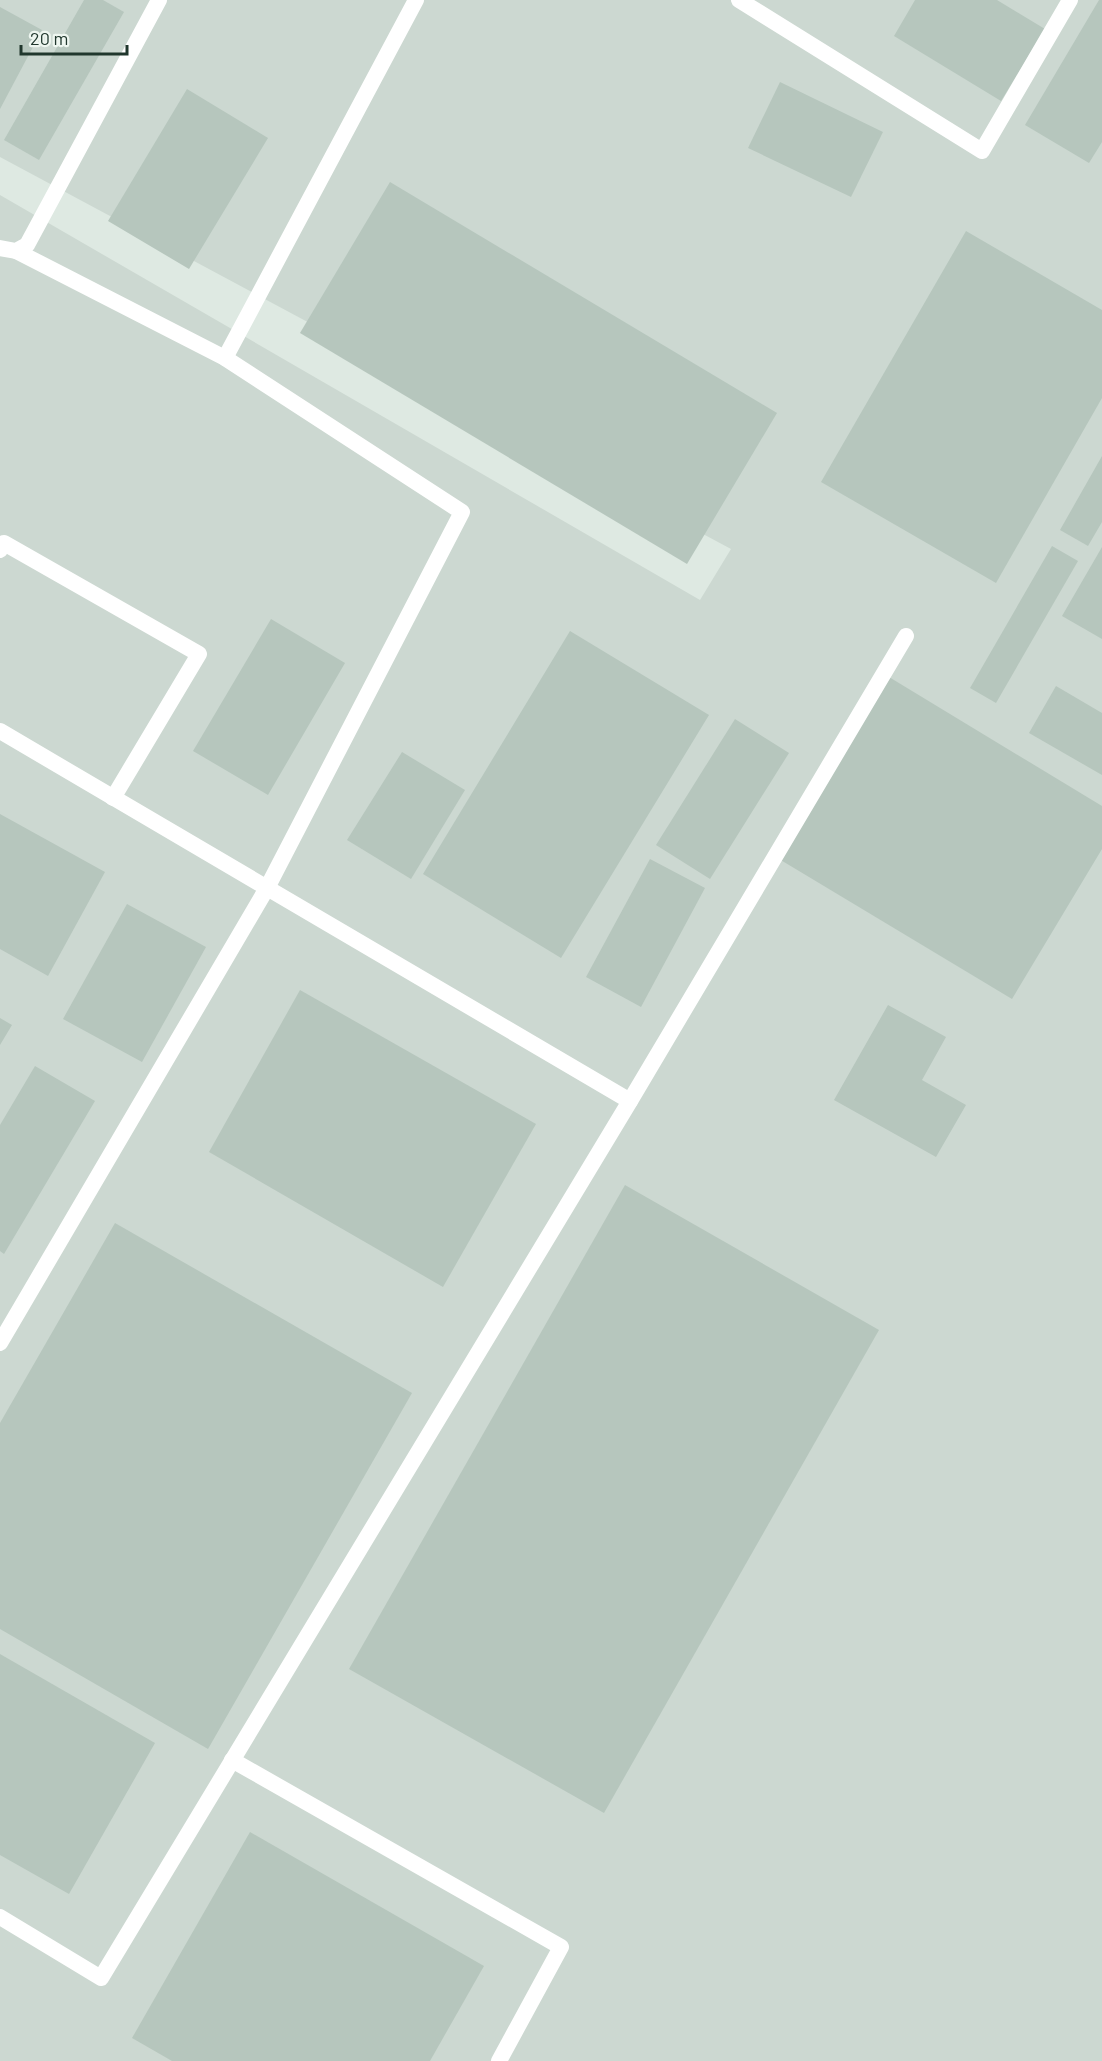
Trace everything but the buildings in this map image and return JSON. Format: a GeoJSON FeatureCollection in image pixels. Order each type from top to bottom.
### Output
{"type":"FeatureCollection","features":[{"type":"Feature","properties":{"kind":"lane"},"geometry":{"type":"LineString","coordinates":[[8,250],[27,245],[159,0]]}},
{"type":"Feature","properties":{"kind":"lane"},"geometry":{"type":"LineString","coordinates":[[225,358],[416,0]]}},
{"type":"Feature","properties":{"kind":"lane"},"geometry":{"type":"LineString","coordinates":[[739,0],[982,151],[1070,0]]}},
{"type":"Feature","properties":{"kind":"lane"},"geometry":{"type":"LineString","coordinates":[[0,1343],[267,888],[462,512],[225,358],[8,250]]}},
{"type":"Feature","properties":{"kind":"lane"},"geometry":{"type":"LineString","coordinates":[[0,550],[4,543],[199,654],[114,798]]}},
{"type":"Feature","properties":{"kind":"lane"},"geometry":{"type":"LineString","coordinates":[[0,1917],[101,1978],[630,1101],[906,636]]}},
{"type":"Feature","properties":{"kind":"lane"},"geometry":{"type":"LineString","coordinates":[[0,731],[630,1101]]}},
{"type":"Feature","properties":{"kind":"lane"},"geometry":{"type":"LineString","coordinates":[[232,1760],[561,1947],[499,2061]]}},
{"type":"Feature","properties":{"kind":"shaded area"},"geometry":{"type":"Polygon","coordinates":[[[0,0],[1102,0],[1102,2061],[0,2061],[0,195],[700,600],[731,549],[0,157],[0,0]]]}}]}
